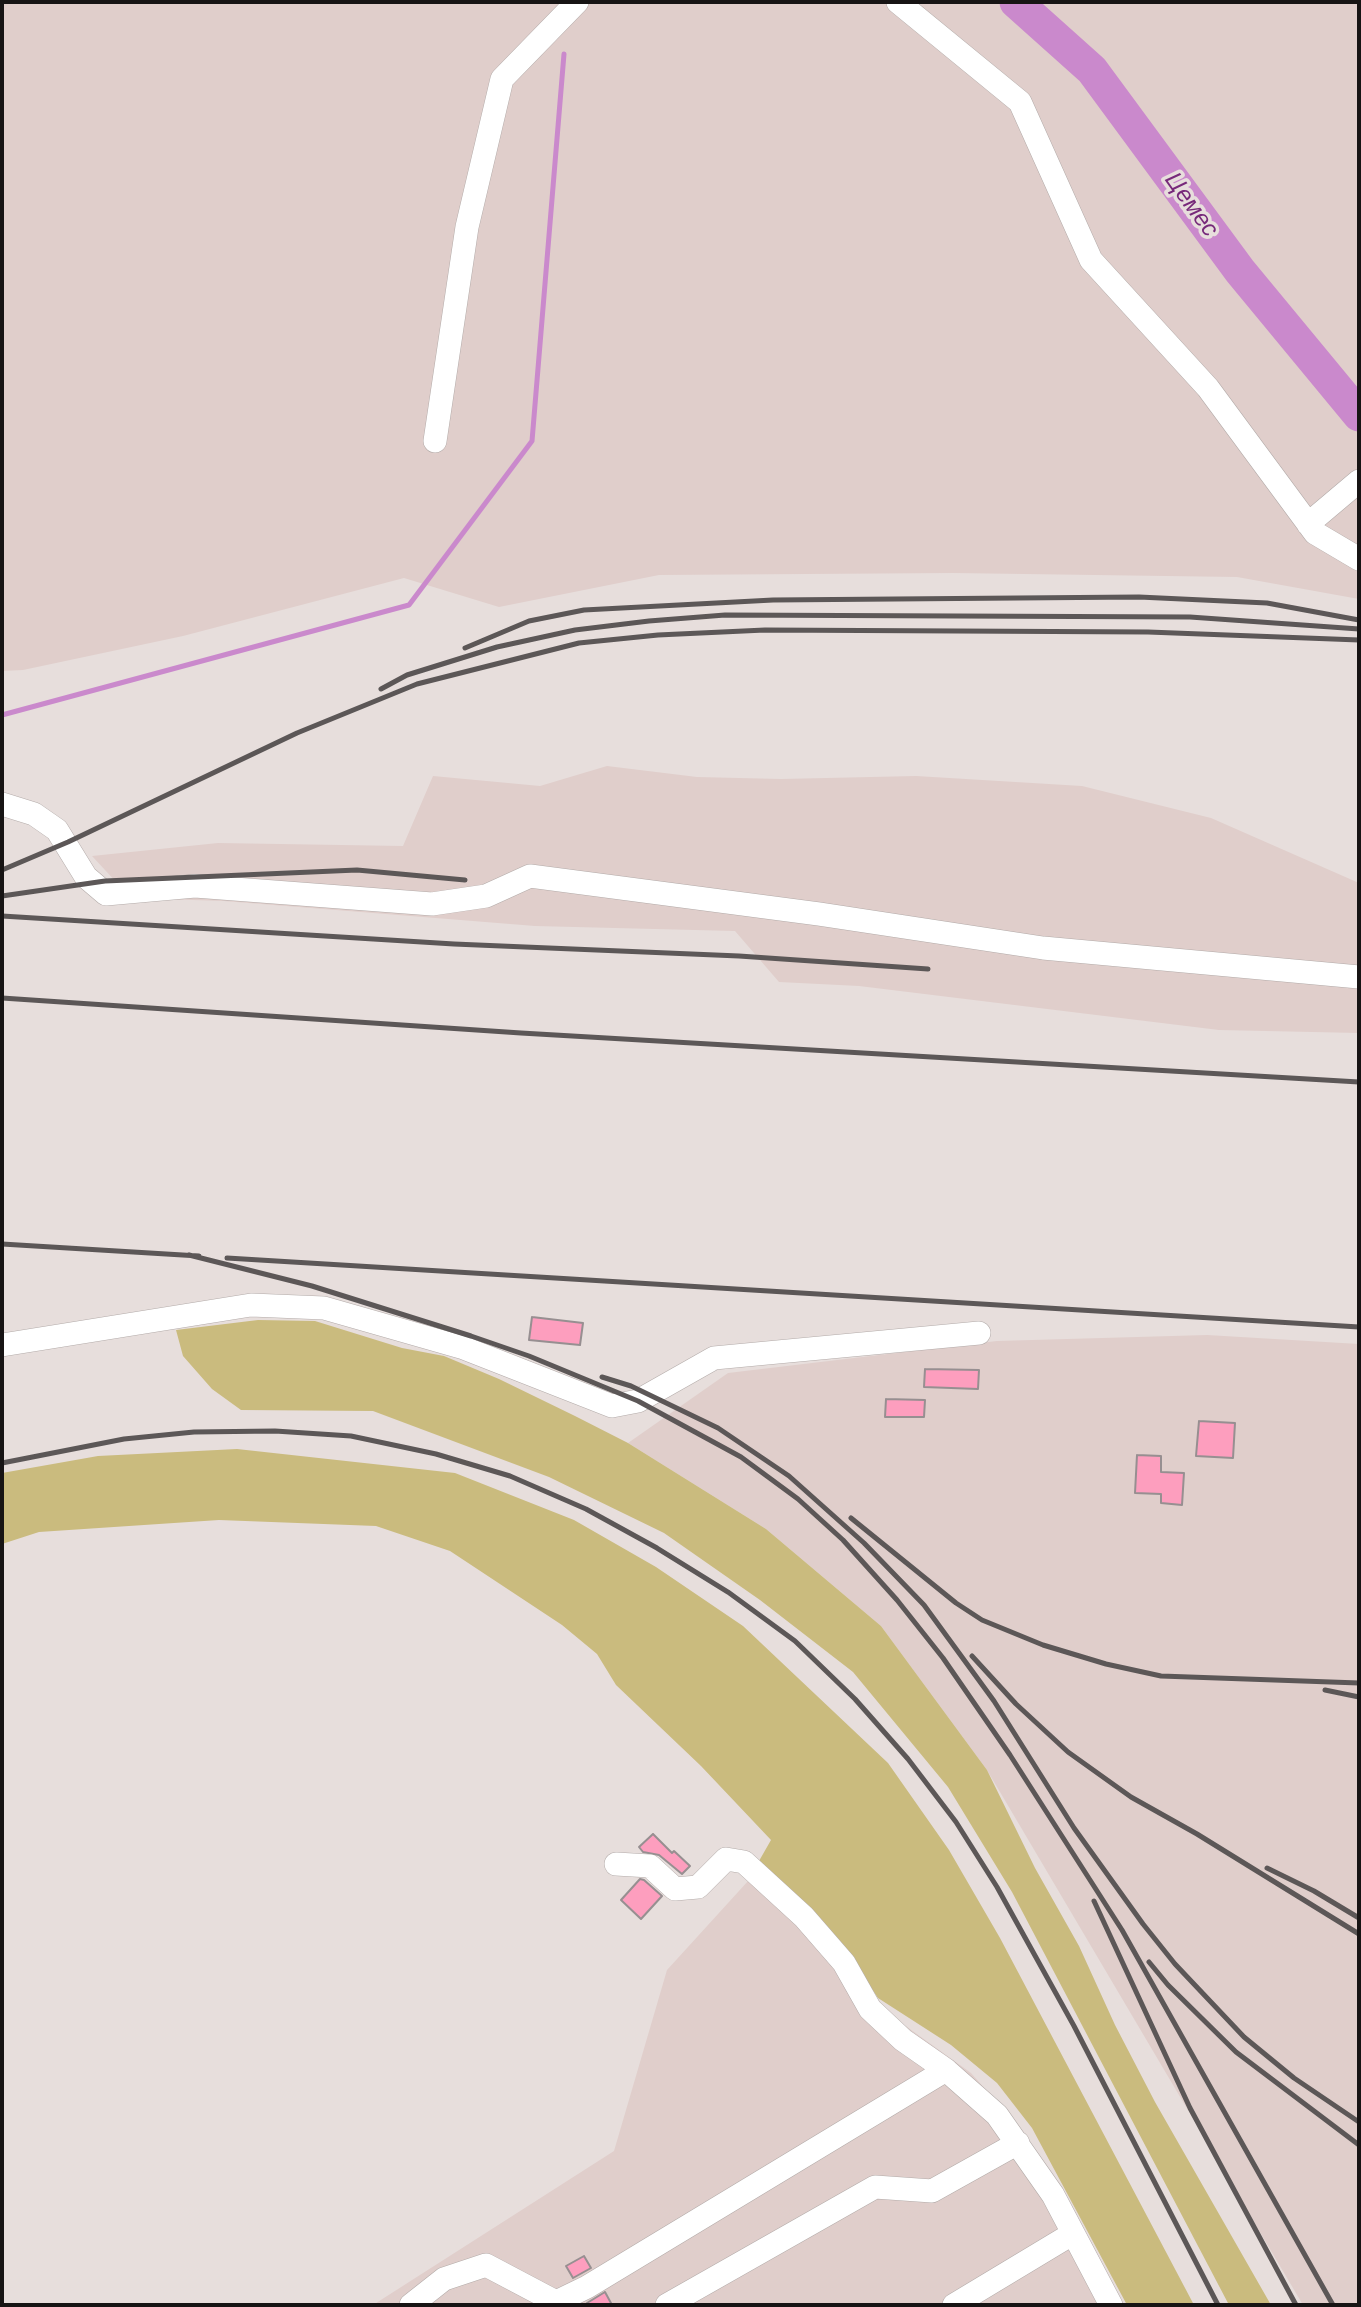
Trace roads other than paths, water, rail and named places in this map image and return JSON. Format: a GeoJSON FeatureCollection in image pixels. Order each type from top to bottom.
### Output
{"type":"FeatureCollection","features":[{"type":"Feature","properties":{"kind":"lane"},"geometry":{"type":"LineString","coordinates":[[435,440],[467,227],[502,79],[577,2]]}},
{"type":"Feature","properties":{"kind":"lane"},"geometry":{"type":"LineString","coordinates":[[898,2],[1020,102],[1091,260],[1208,388],[1315,533],[1359,559]]}},
{"type":"Feature","properties":{"kind":"lane"},"geometry":{"type":"LineString","coordinates":[[1308,524],[1359,481]]}},
{"type":"Feature","properties":{"kind":"lane"},"geometry":{"type":"LineString","coordinates":[[2,804],[34,814],[57,830],[86,877],[106,894],[195,886],[432,904],[486,896],[530,876],[819,914],[1043,948],[1359,977]]}},
{"type":"Feature","properties":{"kind":"lane"},"geometry":{"type":"LineString","coordinates":[[2,1345],[251,1305],[324,1308],[464,1348],[612,1406],[638,1401],[714,1358],[979,1333]]}},
{"type":"Feature","properties":{"kind":"lane"},"geometry":{"type":"LineString","coordinates":[[616,1864],[650,1866],[675,1889],[698,1887],[726,1859],[744,1862],[804,1917],[844,1963],[870,2009],[997,2115],[1053,2195],[1111,2305]]}},
{"type":"Feature","properties":{"kind":"lane"},"geometry":{"type":"LineString","coordinates":[[411,2305],[444,2279],[486,2265],[556,2302],[587,2287],[946,2070]]}},
{"type":"Feature","properties":{"kind":"lane"},"geometry":{"type":"LineString","coordinates":[[667,2305],[875,2187],[932,2191],[1018,2143]]}},
{"type":"Feature","properties":{"kind":"lane"},"geometry":{"type":"LineString","coordinates":[[954,2305],[1072,2234]]}},
{"type":"Feature","properties":{"kind":"waterway","name":"Цемес"},"geometry":{"type":"LineString","coordinates":[[1016,2],[1092,70],[1240,271],[1359,415]]}},
{"type":"Feature","properties":{"kind":"waterway"},"geometry":{"type":"LineString","coordinates":[[2,715],[409,605],[532,441],[564,54]]}},
{"type":"Feature","properties":{"kind":"railway"},"geometry":{"type":"LineString","coordinates":[[465,648],[529,621],[584,610],[773,600],[1139,597],[1267,603],[1359,620]]}},
{"type":"Feature","properties":{"kind":"railway"},"geometry":{"type":"LineString","coordinates":[[381,689],[407,675],[497,647],[575,630],[725,615],[1190,617],[1359,629]]}},
{"type":"Feature","properties":{"kind":"railway"},"geometry":{"type":"LineString","coordinates":[[2,870],[68,842],[297,733],[417,684],[579,643],[658,635],[765,630],[1148,632],[1359,640]]}},
{"type":"Feature","properties":{"kind":"railway"},"geometry":{"type":"LineString","coordinates":[[2,896],[105,881],[357,870],[465,880]]}},
{"type":"Feature","properties":{"kind":"railway"},"geometry":{"type":"LineString","coordinates":[[2,916],[454,944],[739,956],[928,969]]}},
{"type":"Feature","properties":{"kind":"railway"},"geometry":{"type":"LineString","coordinates":[[2,998],[521,1033],[1359,1082]]}},
{"type":"Feature","properties":{"kind":"railway"},"geometry":{"type":"LineString","coordinates":[[2,1244],[199,1256]]}},
{"type":"Feature","properties":{"kind":"railway"},"geometry":{"type":"LineString","coordinates":[[189,1255],[312,1286],[471,1336],[529,1356],[638,1401],[741,1457],[798,1499],[843,1540],[897,1600],[943,1658],[1010,1755],[1122,1930],[1333,2305]]}},
{"type":"Feature","properties":{"kind":"railway"},"geometry":{"type":"LineString","coordinates":[[227,1258],[1359,1327]]}},
{"type":"Feature","properties":{"kind":"railway"},"geometry":{"type":"LineString","coordinates":[[602,1377],[631,1386],[718,1428],[789,1476],[864,1543],[924,1605],[994,1701],[1074,1828],[1175,1964],[1244,2037],[1294,2078],[1359,2122]]}},
{"type":"Feature","properties":{"kind":"railway"},"geometry":{"type":"LineString","coordinates":[[2,1463],[124,1439],[194,1432],[275,1431],[351,1436],[436,1454],[510,1476],[586,1509],[657,1548],[728,1592],[795,1641],[855,1699],[908,1759],[956,1822],[997,1887],[1074,2026],[1218,2305]]}},
{"type":"Feature","properties":{"kind":"railway"},"geometry":{"type":"LineString","coordinates":[[851,1518],[956,1603],[982,1620],[1043,1645],[1106,1664],[1161,1676],[1359,1683]]}},
{"type":"Feature","properties":{"kind":"railway"},"geometry":{"type":"LineString","coordinates":[[972,1656],[1016,1704],[1068,1752],[1131,1797],[1197,1834],[1359,1934]]}},
{"type":"Feature","properties":{"kind":"railway"},"geometry":{"type":"LineString","coordinates":[[1325,1690],[1359,1697]]}},
{"type":"Feature","properties":{"kind":"railway"},"geometry":{"type":"LineString","coordinates":[[1267,1868],[1314,1891],[1359,1918]]}},
{"type":"Feature","properties":{"kind":"railway"},"geometry":{"type":"LineString","coordinates":[[1094,1901],[1190,2108],[1296,2305]]}},
{"type":"Feature","properties":{"kind":"railway"},"geometry":{"type":"LineString","coordinates":[[1149,1962],[1168,1985],[1236,2052],[1359,2145]]}}]}
